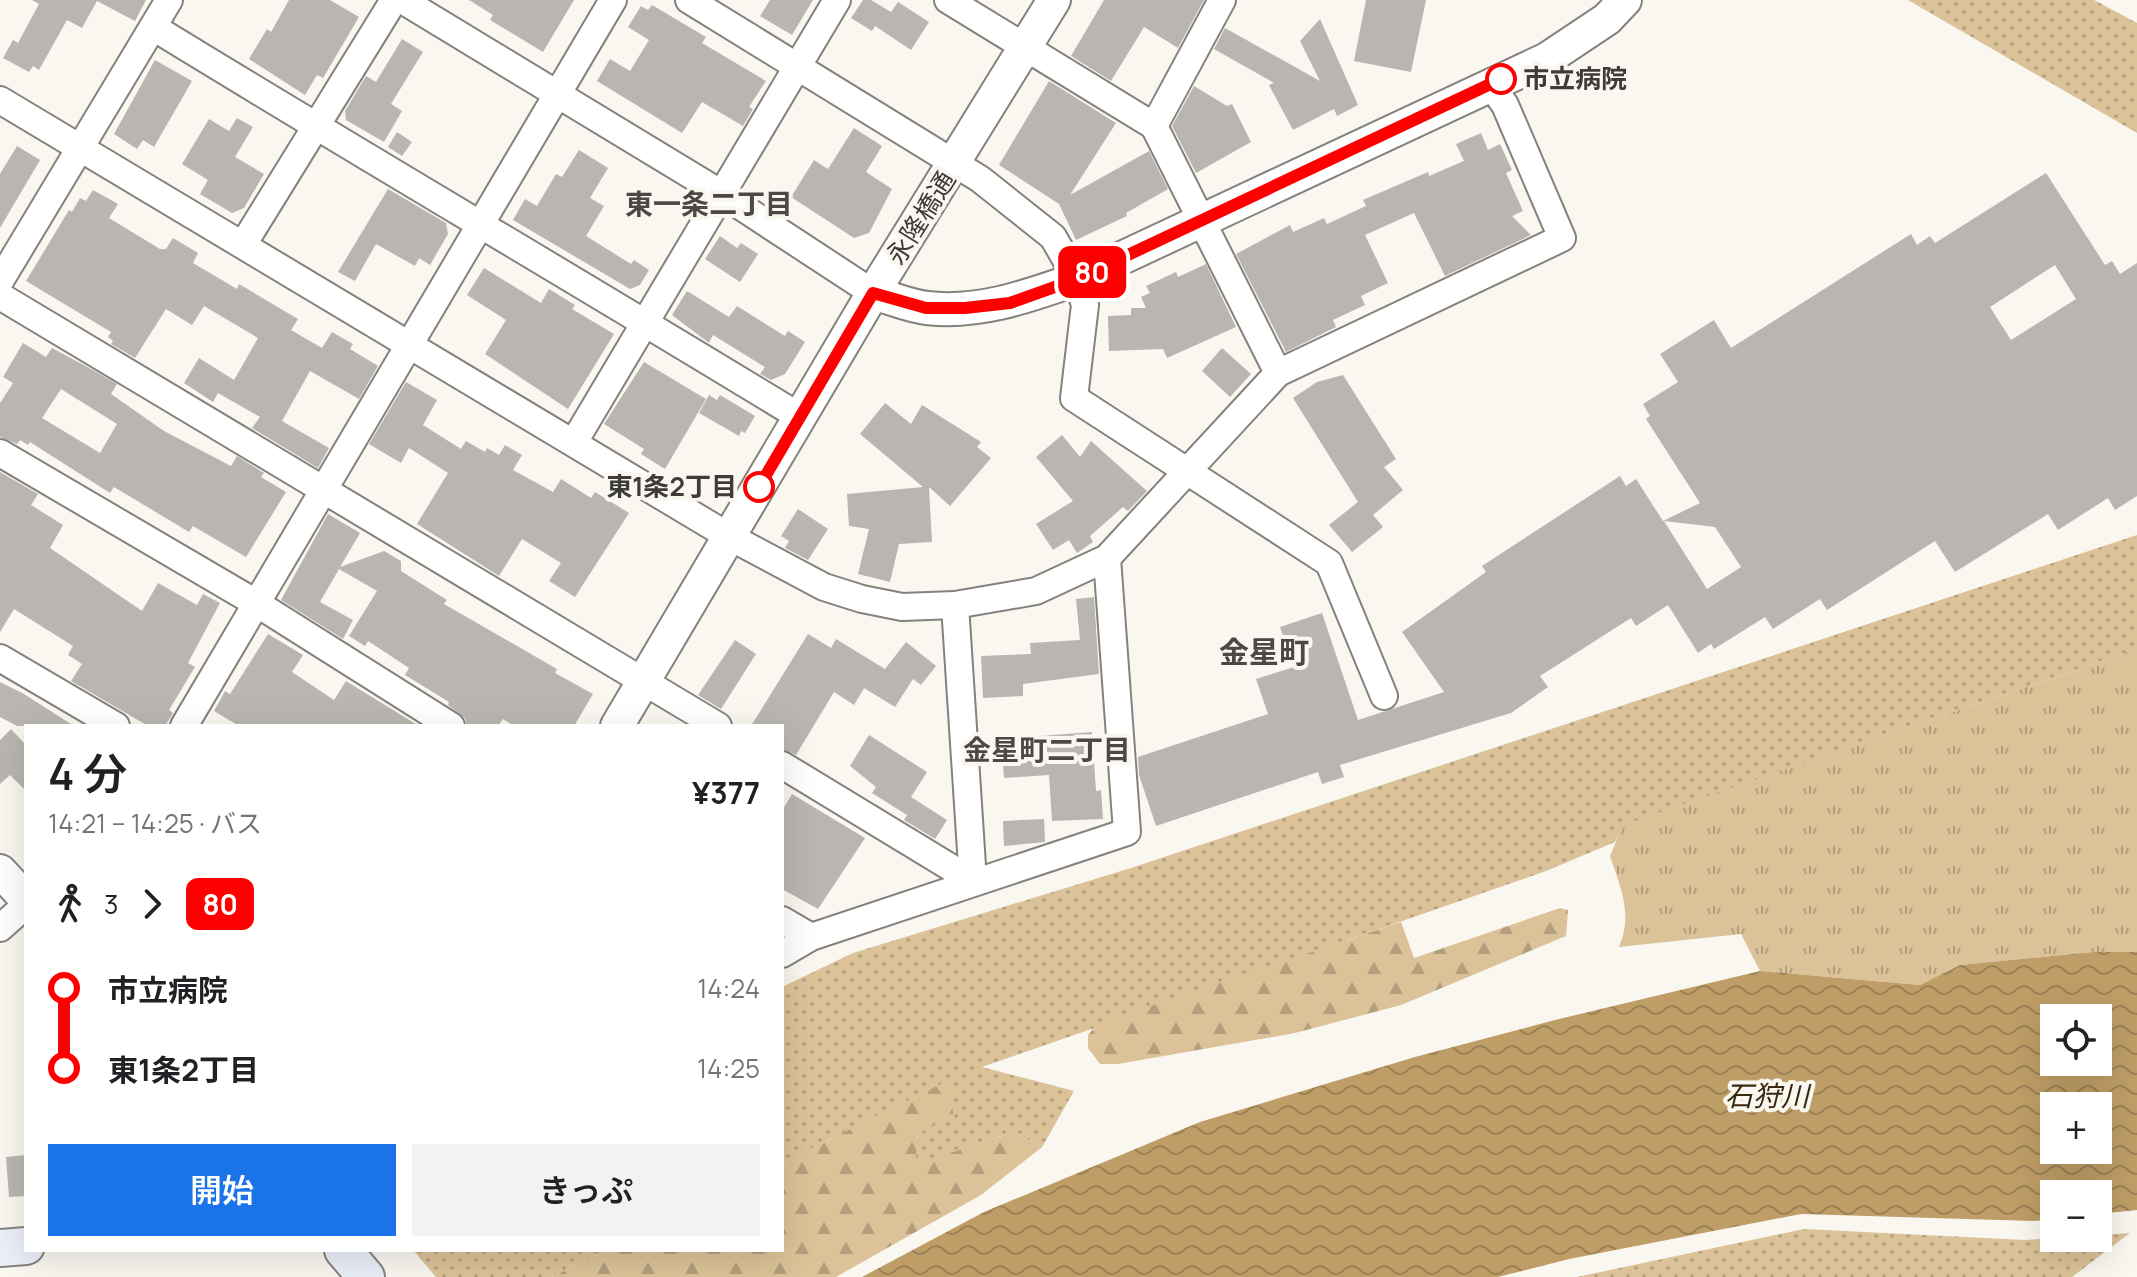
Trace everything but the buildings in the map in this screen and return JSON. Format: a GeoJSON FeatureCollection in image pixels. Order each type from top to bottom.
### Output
{"type":"FeatureCollection","features":[{"type":"Feature","properties":{"kind":"main road"},"geometry":{"type":"LineString","coordinates":[[0,1248],[24,1246]]}},
{"type":"Feature","properties":{"kind":"street"},"geometry":{"type":"LineString","coordinates":[[0,281],[169,0]]}},
{"type":"Feature","properties":{"kind":"street"},"geometry":{"type":"LineString","coordinates":[[244,243],[394,0]]}},
{"type":"Feature","properties":{"kind":"street"},"geometry":{"type":"LineString","coordinates":[[402,0],[722,194],[873,293],[926,308],[1010,303],[1077,279],[1547,59],[1607,19],[1625,0]]}},
{"type":"Feature","properties":{"kind":"street"},"geometry":{"type":"LineString","coordinates":[[185,724],[479,221],[613,0]]}},
{"type":"Feature","properties":{"kind":"street"},"geometry":{"type":"LineString","coordinates":[[689,0],[956,164],[1053,237],[1077,279],[1085,305],[1074,398],[1329,563],[1384,696]]}},
{"type":"Feature","properties":{"kind":"street"},"geometry":{"type":"LineString","coordinates":[[574,442],[837,0]]}},
{"type":"Feature","properties":{"kind":"street"},"geometry":{"type":"LineString","coordinates":[[948,0],[1154,126],[1278,373]]}},
{"type":"Feature","properties":{"kind":"street","name":"永隆橋通"},"geometry":{"type":"LineString","coordinates":[[618,724],[873,293],[956,164],[1054,0]]}},
{"type":"Feature","properties":{"kind":"street"},"geometry":{"type":"LineString","coordinates":[[1154,126],[1222,0]]}},
{"type":"Feature","properties":{"kind":"street"},"geometry":{"type":"LineString","coordinates":[[153,27],[314,126],[645,320],[800,417]]}},
{"type":"Feature","properties":{"kind":"street"},"geometry":{"type":"LineString","coordinates":[[0,100],[244,243],[730,537],[824,587],[902,607],[955,605],[1036,591],[1107,558],[1278,373],[1562,238],[1505,105],[1490,84]]}},
{"type":"Feature","properties":{"kind":"street"},"geometry":{"type":"LineString","coordinates":[[0,296],[714,724]]}},
{"type":"Feature","properties":{"kind":"street"},"geometry":{"type":"LineString","coordinates":[[0,453],[256,603],[448,724]]}},
{"type":"Feature","properties":{"kind":"street"},"geometry":{"type":"LineString","coordinates":[[784,953],[811,937],[1127,832],[1107,558]]}},
{"type":"Feature","properties":{"kind":"street"},"geometry":{"type":"LineString","coordinates":[[955,605],[973,881]]}},
{"type":"Feature","properties":{"kind":"street"},"geometry":{"type":"LineString","coordinates":[[0,658],[113,724]]}},
{"type":"Feature","properties":{"kind":"street"},"geometry":{"type":"LineString","coordinates":[[784,766],[973,881]]}},
{"type":"Feature","properties":{"kind":"street"},"geometry":{"type":"LineString","coordinates":[[0,871],[24,900]]}},
{"type":"Feature","properties":{"kind":"street"},"geometry":{"type":"LineString","coordinates":[[0,928],[24,904]]}},
{"type":"Feature","properties":{"kind":"street"},"geometry":{"type":"LineString","coordinates":[[784,921],[811,937]]}},
{"type":"Feature","properties":{"kind":"green space"},"geometry":{"type":"Polygon","coordinates":[[[1908,0],[2094,0],[2137,23],[2137,133],[1908,0]]]}},
{"type":"Feature","properties":{"kind":"green space"},"geometry":{"type":"Polygon","coordinates":[[[2137,535],[2137,649],[1624,825],[1615,842],[1546,871],[982,1067],[1074,1091],[1042,1147],[1013,1132],[914,1166],[918,1134],[950,1080],[784,1162],[784,986],[853,953],[1131,868],[2137,535]]]}},
{"type":"Feature","properties":{"kind":"green space"},"geometry":{"type":"Polygon","coordinates":[[[2137,649],[2137,952],[2093,952],[1960,965],[1920,985],[1760,971],[1741,934],[1619,947],[1625,912],[1610,856],[1623,825],[2137,649]]]}},
{"type":"Feature","properties":{"kind":"green space"},"geometry":{"type":"Polygon","coordinates":[[[1560,908],[1568,910],[1566,936],[1401,1005],[1295,1033],[1118,1064],[1100,1064],[1088,1048],[1088,1035],[1097,1024],[1401,922],[1414,958],[1560,908]]]}},
{"type":"Feature","properties":{"kind":"green space"},"geometry":{"type":"Polygon","coordinates":[[[951,1079],[953,1115],[918,1134],[915,1165],[1013,1132],[1042,1147],[981,1195],[836,1277],[552,1277],[602,1252],[784,1252],[784,1162],[951,1079]]]}},
{"type":"Feature","properties":{"kind":"green space"},"geometry":{"type":"Polygon","coordinates":[[[1804,1229],[2040,1239],[2040,1252],[2105,1252],[2072,1277],[1577,1277],[1804,1229]]]}},
{"type":"Feature","properties":{"kind":"green space"},"geometry":{"type":"Polygon","coordinates":[[[2130,1233],[2112,1247],[2112,1234],[2130,1233]]]}},
{"type":"Feature","properties":{"kind":"green space"},"geometry":{"type":"Polygon","coordinates":[[[415,1252],[602,1252],[552,1277],[436,1277],[415,1252]]]}},
{"type":"Feature","properties":{"kind":"water","name":"石狩川"},"geometry":{"type":"Polygon","coordinates":[[[2093,952],[2137,952],[2137,1210],[2112,1213],[2112,1180],[2040,1180],[2040,1220],[1801,1214],[1569,1259],[1498,1277],[862,1277],[984,1212],[1200,1122],[1415,1057],[1760,971],[1920,985],[1960,965],[2093,952]]]}},
{"type":"Feature","properties":{"kind":"bus line","name":"80"},"geometry":{"type":"LineString","coordinates":[[759,487],[873,293],[926,308],[1010,303],[1077,279],[1501,79]]}},
{"type":"Feature","properties":{"kind":"place","name":"市立病院"},"geometry":{"type":"Point","coordinates":[1501,79]}},
{"type":"Feature","properties":{"kind":"place","name":"東1条2丁目"},"geometry":{"type":"Point","coordinates":[759,487]}},
{"type":"Feature","properties":{"kind":"district","name":"東一条二丁目"},"geometry":{"type":"Point","coordinates":[709,204]}},
{"type":"Feature","properties":{"kind":"district","name":"金星町"},"geometry":{"type":"Point","coordinates":[1264,653]}},
{"type":"Feature","properties":{"kind":"district","name":"金星町二丁目"},"geometry":{"type":"Point","coordinates":[1047,750]}}]}
